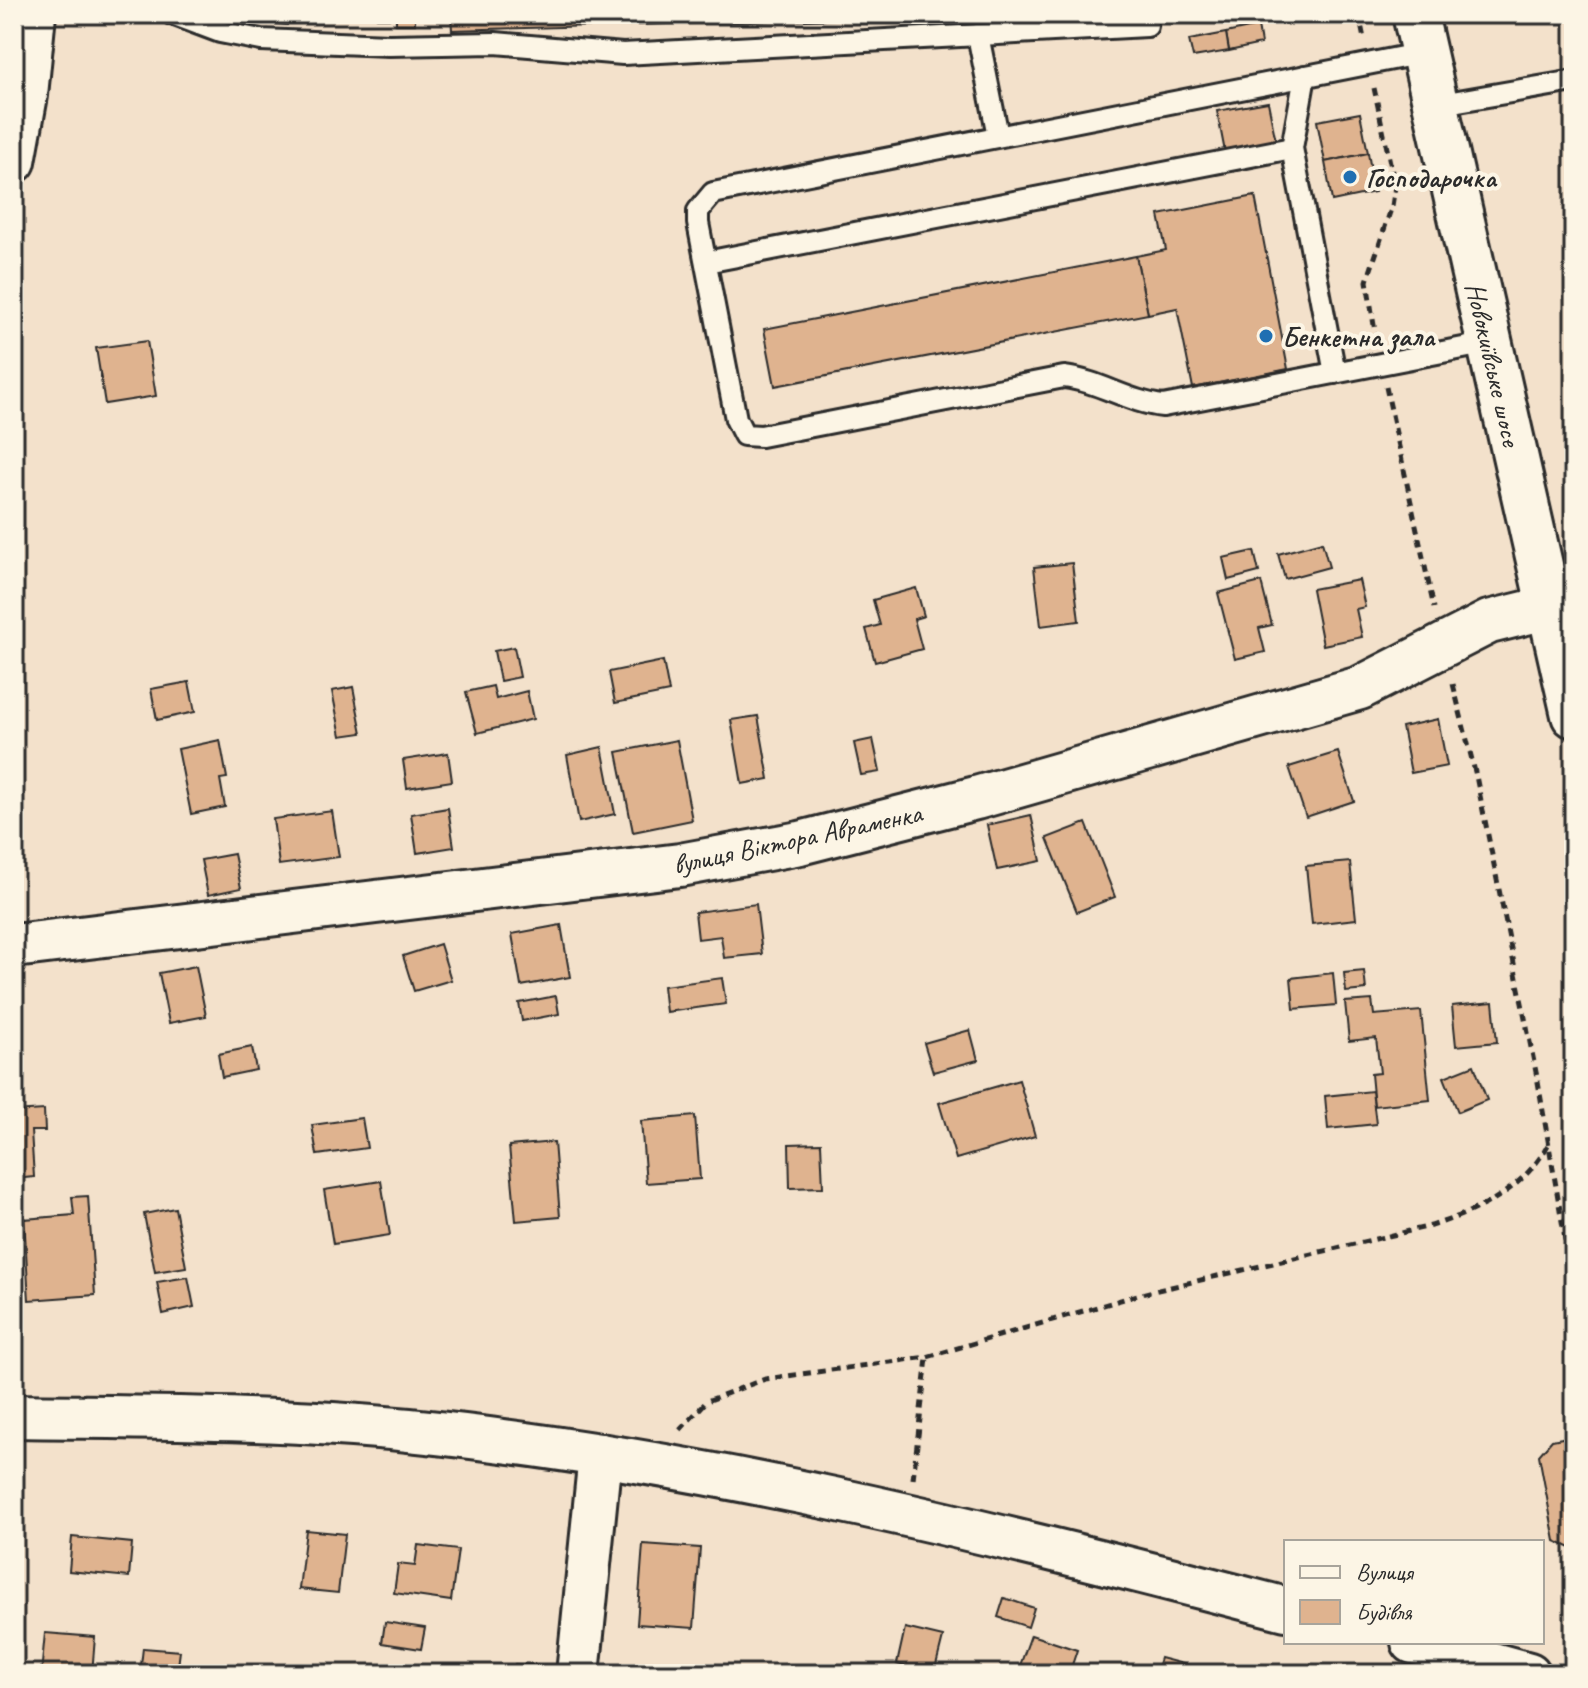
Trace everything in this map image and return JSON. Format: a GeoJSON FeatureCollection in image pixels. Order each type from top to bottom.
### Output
{"type":"FeatureCollection","features":[{"type":"Feature","properties":{"kind":"main road","name":"Новокиївське шосе"},"geometry":{"type":"LineString","coordinates":[[1419,34],[1574,715]]}},
{"type":"Feature","properties":{"kind":"street"},"geometry":{"type":"LineString","coordinates":[[14,161],[34,14]]}},
{"type":"Feature","properties":{"kind":"street","name":"вулиця Віктора Авраменка"},"geometry":{"type":"LineString","coordinates":[[14,946],[680,865],[800,843],[976,798],[1360,688],[1489,622],[1550,607]]}},
{"type":"Feature","properties":{"kind":"street"},"geometry":{"type":"LineString","coordinates":[[14,1416],[332,1424],[600,1455],[912,1516],[1284,1609]]}},
{"type":"Feature","properties":{"kind":"street"},"geometry":{"type":"LineString","coordinates":[[578,1674],[600,1455]]}},
{"type":"Feature","properties":{"kind":"street"},"geometry":{"type":"LineString","coordinates":[[1420,1644],[1529,1674]]}},
{"type":"Feature","properties":{"kind":"lane"},"geometry":{"type":"LineString","coordinates":[[172,14],[220,32],[261,40],[389,45],[495,43],[623,54],[1147,26]]}},
{"type":"Feature","properties":{"kind":"lane"},"geometry":{"type":"LineString","coordinates":[[1419,34],[1305,76],[713,193],[703,200],[698,211],[736,419],[744,435],[761,436],[1064,377],[1087,380],[1143,404],[1163,406],[1489,343]]}},
{"type":"Feature","properties":{"kind":"lane"},"geometry":{"type":"LineString","coordinates":[[978,35],[998,136]]}},
{"type":"Feature","properties":{"kind":"lane"},"geometry":{"type":"LineString","coordinates":[[1305,76],[1292,148],[1335,373]]}},
{"type":"Feature","properties":{"kind":"lane"},"geometry":{"type":"LineString","coordinates":[[1435,105],[1574,81]]}},
{"type":"Feature","properties":{"kind":"lane"},"geometry":{"type":"LineString","coordinates":[[706,262],[1292,148]]}},
{"type":"Feature","properties":{"kind":"path"},"geometry":{"type":"LineString","coordinates":[[659,1465],[690,1417],[707,1401],[731,1389],[765,1379],[927,1357],[1100,1305],[1453,1219],[1477,1210],[1514,1188],[1537,1165],[1549,1144]]}},
{"type":"Feature","properties":{"kind":"path"},"geometry":{"type":"LineString","coordinates":[[912,1516],[914,1451],[927,1357]]}},
{"type":"Feature","properties":{"kind":"building"},"geometry":{"type":"Polygon","coordinates":[[[268,14],[287,14],[287,25],[268,23],[268,14]]]}},
{"type":"Feature","properties":{"kind":"building"},"geometry":{"type":"Polygon","coordinates":[[[315,14],[358,14],[358,17],[315,18],[315,14]]]}},
{"type":"Feature","properties":{"kind":"building"},"geometry":{"type":"Polygon","coordinates":[[[377,14],[396,14],[396,18],[377,18],[377,14]]]}},
{"type":"Feature","properties":{"kind":"building"},"geometry":{"type":"Polygon","coordinates":[[[396,14],[415,14],[415,24],[396,24],[396,14]]]}},
{"type":"Feature","properties":{"kind":"building"},"geometry":{"type":"Polygon","coordinates":[[[451,14],[1021,14],[452,30],[451,14]]]}},
{"type":"Feature","properties":{"kind":"building"},"geometry":{"type":"Polygon","coordinates":[[[1258,26],[1261,44],[1229,51],[1226,33],[1258,26]]]}},
{"type":"Feature","properties":{"kind":"building"},"geometry":{"type":"Polygon","coordinates":[[[1226,33],[1229,51],[1193,57],[1189,40],[1226,33]]]}},
{"type":"Feature","properties":{"kind":"building"},"geometry":{"type":"Polygon","coordinates":[[[1268,102],[1276,142],[1225,152],[1217,111],[1268,102]]]}},
{"type":"Feature","properties":{"kind":"building"},"geometry":{"type":"Polygon","coordinates":[[[1360,113],[1368,153],[1325,162],[1317,121],[1360,113]]]}},
{"type":"Feature","properties":{"kind":"building","name":"Господарочка"},"geometry":{"type":"Polygon","coordinates":[[[1368,153],[1375,192],[1332,201],[1325,162],[1368,153]]]}},
{"type":"Feature","properties":{"kind":"building"},"geometry":{"type":"Polygon","coordinates":[[[1255,196],[1288,369],[1193,388],[1177,308],[1148,314],[1136,256],[1166,250],[1159,215],[1255,196]]]}},
{"type":"Feature","properties":{"kind":"building"},"geometry":{"type":"Polygon","coordinates":[[[1136,256],[1148,314],[775,386],[764,329],[1136,256]]]}},
{"type":"Feature","properties":{"kind":"building"},"geometry":{"type":"Polygon","coordinates":[[[147,341],[156,396],[105,404],[96,348],[147,341]]]}},
{"type":"Feature","properties":{"kind":"building"},"geometry":{"type":"Polygon","coordinates":[[[1322,542],[1329,567],[1285,579],[1278,554],[1322,542]]]}},
{"type":"Feature","properties":{"kind":"building"},"geometry":{"type":"Polygon","coordinates":[[[1254,551],[1259,572],[1228,580],[1223,558],[1254,551]]]}},
{"type":"Feature","properties":{"kind":"building"},"geometry":{"type":"Polygon","coordinates":[[[1072,563],[1079,621],[1041,626],[1034,567],[1072,563]]]}},
{"type":"Feature","properties":{"kind":"building"},"geometry":{"type":"Polygon","coordinates":[[[1359,580],[1365,607],[1356,609],[1362,637],[1323,645],[1312,589],[1359,580]]]}},
{"type":"Feature","properties":{"kind":"building"},"geometry":{"type":"Polygon","coordinates":[[[1261,582],[1272,625],[1259,628],[1265,652],[1235,659],[1218,593],[1261,582]]]}},
{"type":"Feature","properties":{"kind":"building"},"geometry":{"type":"Polygon","coordinates":[[[916,588],[924,616],[914,619],[922,649],[875,662],[866,629],[880,625],[873,600],[916,588]]]}},
{"type":"Feature","properties":{"kind":"building"},"geometry":{"type":"Polygon","coordinates":[[[514,647],[520,677],[500,681],[494,651],[514,647]]]}},
{"type":"Feature","properties":{"kind":"building"},"geometry":{"type":"Polygon","coordinates":[[[663,661],[669,692],[615,703],[609,672],[663,661]]]}},
{"type":"Feature","properties":{"kind":"building"},"geometry":{"type":"Polygon","coordinates":[[[189,682],[195,712],[157,720],[151,689],[189,682]]]}},
{"type":"Feature","properties":{"kind":"building"},"geometry":{"type":"Polygon","coordinates":[[[493,686],[496,699],[527,691],[533,719],[477,733],[466,692],[493,686]]]}},
{"type":"Feature","properties":{"kind":"building"},"geometry":{"type":"Polygon","coordinates":[[[353,687],[362,733],[341,736],[332,691],[353,687]]]}},
{"type":"Feature","properties":{"kind":"building"},"geometry":{"type":"Polygon","coordinates":[[[758,716],[769,779],[742,784],[731,720],[758,716]]]}},
{"type":"Feature","properties":{"kind":"building"},"geometry":{"type":"Polygon","coordinates":[[[1438,719],[1447,766],[1411,773],[1402,727],[1438,719]]]}},
{"type":"Feature","properties":{"kind":"building"},"geometry":{"type":"Polygon","coordinates":[[[873,739],[880,772],[861,775],[854,743],[873,739]]]}},
{"type":"Feature","properties":{"kind":"building"},"geometry":{"type":"Polygon","coordinates":[[[220,740],[227,778],[220,779],[225,807],[191,814],[178,749],[220,740]]]}},
{"type":"Feature","properties":{"kind":"building"},"geometry":{"type":"Polygon","coordinates":[[[677,740],[692,820],[633,832],[617,752],[677,740]]]}},
{"type":"Feature","properties":{"kind":"building"},"geometry":{"type":"Polygon","coordinates":[[[602,747],[615,814],[579,822],[567,755],[602,747]]]}},
{"type":"Feature","properties":{"kind":"building"},"geometry":{"type":"Polygon","coordinates":[[[1338,752],[1354,801],[1306,817],[1289,767],[1338,752]]]}},
{"type":"Feature","properties":{"kind":"building"},"geometry":{"type":"Polygon","coordinates":[[[448,753],[452,781],[407,788],[403,760],[448,753]]]}},
{"type":"Feature","properties":{"kind":"building"},"geometry":{"type":"Polygon","coordinates":[[[448,808],[454,847],[417,853],[411,814],[448,808]]]}},
{"type":"Feature","properties":{"kind":"building"},"geometry":{"type":"Polygon","coordinates":[[[332,811],[339,857],[279,865],[273,819],[332,811]]]}},
{"type":"Feature","properties":{"kind":"building"},"geometry":{"type":"Polygon","coordinates":[[[1031,815],[1041,861],[997,870],[987,825],[1031,815]]]}},
{"type":"Feature","properties":{"kind":"building"},"geometry":{"type":"Polygon","coordinates":[[[1086,823],[1115,897],[1077,912],[1047,838],[1086,823]]]}},
{"type":"Feature","properties":{"kind":"building"},"geometry":{"type":"Polygon","coordinates":[[[234,854],[241,888],[208,895],[201,860],[234,854]]]}},
{"type":"Feature","properties":{"kind":"building"},"geometry":{"type":"Polygon","coordinates":[[[1350,862],[1356,919],[1312,924],[1306,866],[1350,862]]]}},
{"type":"Feature","properties":{"kind":"building"},"geometry":{"type":"Polygon","coordinates":[[[756,904],[762,954],[724,958],[721,936],[698,939],[695,912],[756,904]]]}},
{"type":"Feature","properties":{"kind":"building"},"geometry":{"type":"Polygon","coordinates":[[[561,925],[570,977],[521,986],[512,934],[561,925]]]}},
{"type":"Feature","properties":{"kind":"building"},"geometry":{"type":"Polygon","coordinates":[[[440,944],[451,980],[414,991],[403,956],[440,944]]]}},
{"type":"Feature","properties":{"kind":"building"},"geometry":{"type":"Polygon","coordinates":[[[196,966],[206,1016],[169,1023],[159,973],[196,966]]]}},
{"type":"Feature","properties":{"kind":"building"},"geometry":{"type":"Polygon","coordinates":[[[1364,971],[1366,990],[1346,992],[1344,973],[1364,971]]]}},
{"type":"Feature","properties":{"kind":"building"},"geometry":{"type":"Polygon","coordinates":[[[1333,973],[1336,1005],[1294,1009],[1291,978],[1333,973]]]}},
{"type":"Feature","properties":{"kind":"building"},"geometry":{"type":"Polygon","coordinates":[[[722,978],[726,1004],[666,1012],[663,986],[722,978]]]}},
{"type":"Feature","properties":{"kind":"building"},"geometry":{"type":"Polygon","coordinates":[[[556,996],[559,1014],[522,1021],[519,1003],[556,996]]]}},
{"type":"Feature","properties":{"kind":"building"},"geometry":{"type":"Polygon","coordinates":[[[1372,1000],[1374,1015],[1421,1011],[1430,1100],[1374,1106],[1371,1074],[1380,1073],[1376,1038],[1349,1041],[1345,1002],[1372,1000]]]}},
{"type":"Feature","properties":{"kind":"building"},"geometry":{"type":"Polygon","coordinates":[[[1493,1002],[1497,1042],[1456,1046],[1452,1006],[1493,1002]]]}},
{"type":"Feature","properties":{"kind":"building"},"geometry":{"type":"Polygon","coordinates":[[[970,1030],[978,1060],[933,1072],[924,1043],[970,1030]]]}},
{"type":"Feature","properties":{"kind":"building"},"geometry":{"type":"Polygon","coordinates":[[[252,1047],[256,1070],[222,1077],[218,1054],[252,1047]]]}},
{"type":"Feature","properties":{"kind":"building"},"geometry":{"type":"Polygon","coordinates":[[[1474,1065],[1487,1100],[1458,1112],[1444,1077],[1474,1065]]]}},
{"type":"Feature","properties":{"kind":"building"},"geometry":{"type":"Polygon","coordinates":[[[1019,1080],[1035,1136],[956,1159],[939,1103],[1019,1080]]]}},
{"type":"Feature","properties":{"kind":"building"},"geometry":{"type":"Polygon","coordinates":[[[1372,1091],[1376,1124],[1328,1129],[1325,1096],[1372,1091]]]}},
{"type":"Feature","properties":{"kind":"building"},"geometry":{"type":"Polygon","coordinates":[[[44,1110],[45,1131],[31,1131],[34,1177],[14,1179],[14,1112],[44,1110]]]}},
{"type":"Feature","properties":{"kind":"building"},"geometry":{"type":"Polygon","coordinates":[[[695,1116],[700,1179],[646,1183],[641,1121],[695,1116]]]}},
{"type":"Feature","properties":{"kind":"building"},"geometry":{"type":"Polygon","coordinates":[[[362,1118],[367,1148],[317,1155],[312,1125],[362,1118]]]}},
{"type":"Feature","properties":{"kind":"building"},"geometry":{"type":"Polygon","coordinates":[[[554,1142],[560,1217],[516,1221],[509,1146],[554,1142]]]}},
{"type":"Feature","properties":{"kind":"building"},"geometry":{"type":"Polygon","coordinates":[[[821,1143],[823,1187],[790,1188],[789,1144],[821,1143]]]}},
{"type":"Feature","properties":{"kind":"building"},"geometry":{"type":"Polygon","coordinates":[[[381,1181],[390,1235],[333,1244],[324,1190],[381,1181]]]}},
{"type":"Feature","properties":{"kind":"building"},"geometry":{"type":"Polygon","coordinates":[[[88,1196],[95,1295],[29,1300],[24,1219],[74,1215],[72,1197],[88,1196]]]}},
{"type":"Feature","properties":{"kind":"building"},"geometry":{"type":"Polygon","coordinates":[[[175,1208],[186,1267],[155,1272],[144,1214],[175,1208]]]}},
{"type":"Feature","properties":{"kind":"building"},"geometry":{"type":"Polygon","coordinates":[[[188,1277],[194,1307],[163,1314],[157,1282],[188,1277]]]}},
{"type":"Feature","properties":{"kind":"building"},"geometry":{"type":"Polygon","coordinates":[[[1573,1436],[1574,1549],[1555,1541],[1539,1455],[1552,1440],[1573,1436]]]}},
{"type":"Feature","properties":{"kind":"building"},"geometry":{"type":"Polygon","coordinates":[[[306,1530],[345,1534],[338,1593],[299,1589],[306,1530]]]}},
{"type":"Feature","properties":{"kind":"building"},"geometry":{"type":"Polygon","coordinates":[[[72,1537],[132,1543],[129,1577],[69,1571],[72,1537]]]}},
{"type":"Feature","properties":{"kind":"building"},"geometry":{"type":"Polygon","coordinates":[[[643,1544],[700,1548],[694,1628],[637,1624],[643,1544]]]}},
{"type":"Feature","properties":{"kind":"building"},"geometry":{"type":"Polygon","coordinates":[[[418,1545],[458,1550],[451,1601],[394,1593],[398,1564],[415,1566],[418,1545]]]}},
{"type":"Feature","properties":{"kind":"building"},"geometry":{"type":"Polygon","coordinates":[[[1004,1598],[1034,1608],[1028,1627],[998,1617],[1004,1598]]]}},
{"type":"Feature","properties":{"kind":"building"},"geometry":{"type":"Polygon","coordinates":[[[385,1622],[425,1628],[421,1649],[382,1643],[385,1622]]]}},
{"type":"Feature","properties":{"kind":"building"},"geometry":{"type":"Polygon","coordinates":[[[905,1628],[943,1637],[934,1673],[897,1664],[905,1628]]]}},
{"type":"Feature","properties":{"kind":"building"},"geometry":{"type":"Polygon","coordinates":[[[45,1633],[95,1637],[92,1674],[41,1674],[45,1633]]]}},
{"type":"Feature","properties":{"kind":"building"},"geometry":{"type":"Polygon","coordinates":[[[1031,1635],[1077,1650],[1069,1674],[1017,1674],[1031,1635]]]}},
{"type":"Feature","properties":{"kind":"building"},"geometry":{"type":"Polygon","coordinates":[[[143,1648],[180,1651],[177,1674],[140,1674],[143,1648]]]}},
{"type":"Feature","properties":{"kind":"building"},"geometry":{"type":"Polygon","coordinates":[[[1160,1658],[1210,1671],[1209,1674],[1155,1674],[1160,1658]]]}},
{"type":"Feature","properties":{"kind":"building"},"geometry":{"type":"Polygon","coordinates":[[[515,1664],[547,1666],[547,1674],[514,1674],[515,1664]]]}},
{"type":"Feature","properties":{"kind":"place","name":"Господарочка"},"geometry":{"type":"Point","coordinates":[1350,177]}},
{"type":"Feature","properties":{"kind":"place","name":"Бенкетна зала"},"geometry":{"type":"Point","coordinates":[1266,336]}}]}
